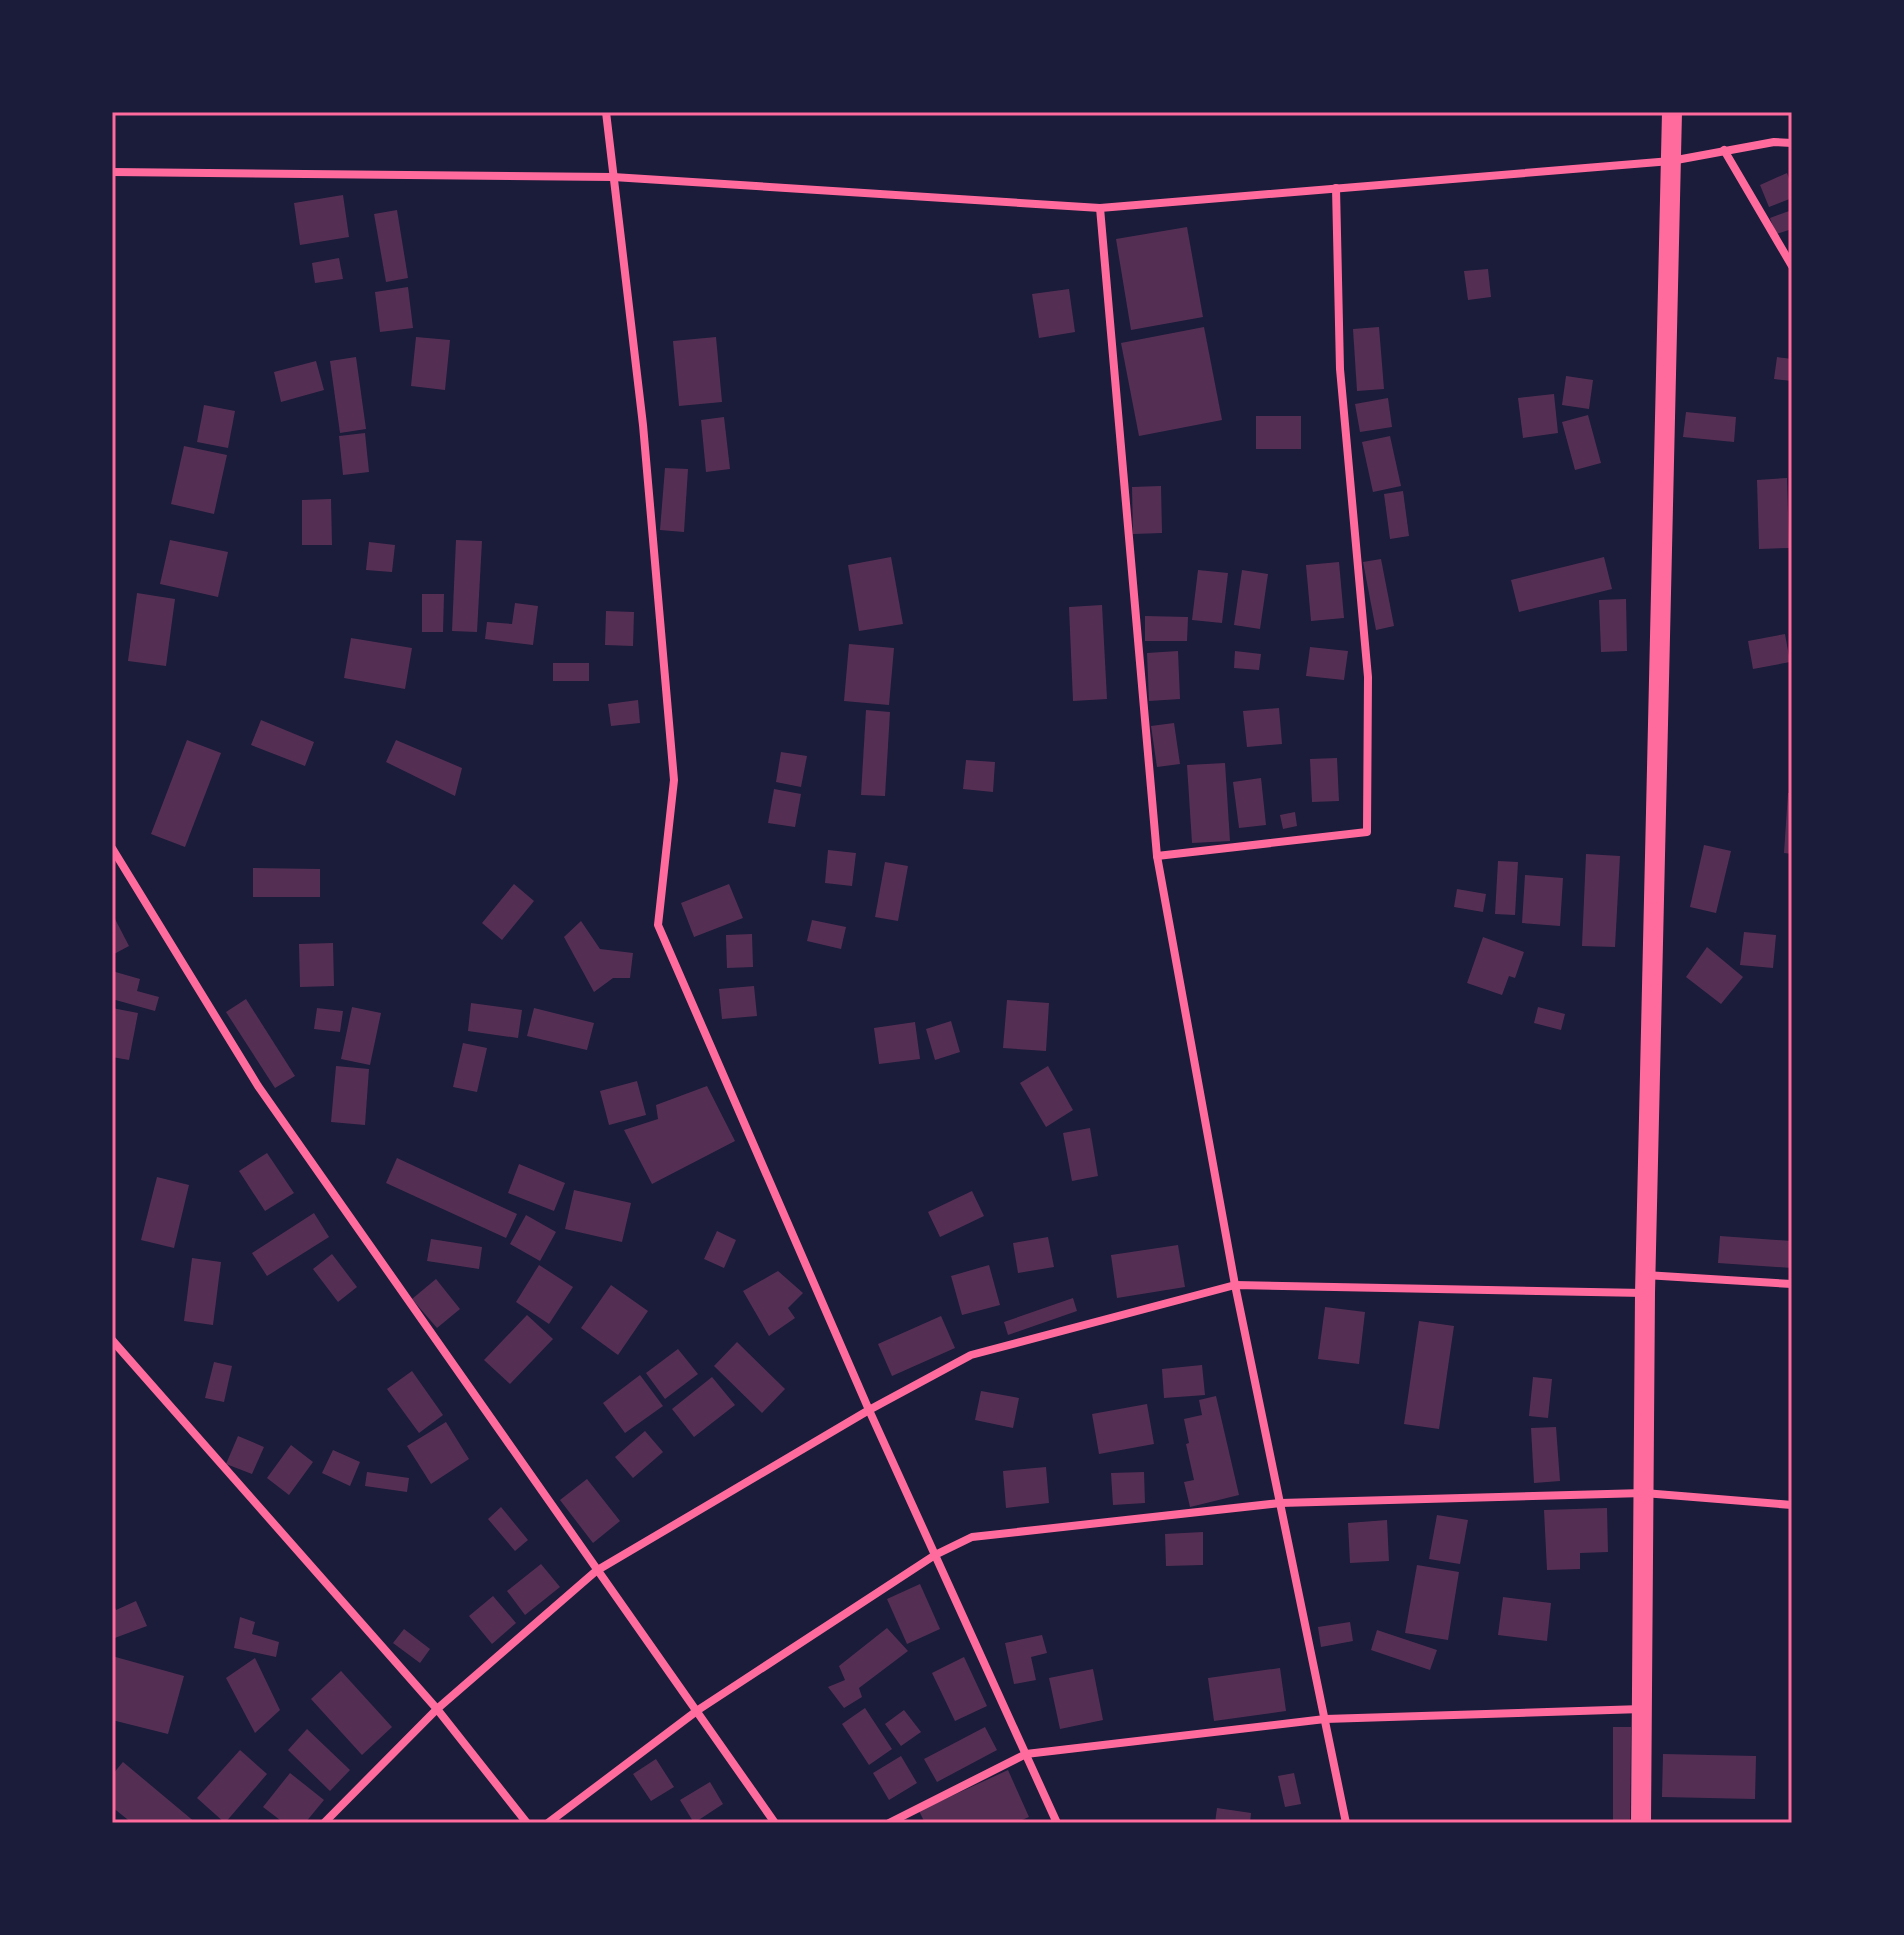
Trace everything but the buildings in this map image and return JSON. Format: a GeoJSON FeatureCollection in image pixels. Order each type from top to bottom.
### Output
{"type":"FeatureCollection","features":[{"type":"Feature","properties":{"kind":"main road"},"geometry":{"type":"LineString","coordinates":[[1641,1823],[1645,1284],[1672,112]]}},
{"type":"Feature","properties":{"kind":"street"},"geometry":{"type":"LineString","coordinates":[[606,112],[643,425],[674,780],[658,925],[869,1410],[1057,1823]]}},
{"type":"Feature","properties":{"kind":"street"},"geometry":{"type":"LineString","coordinates":[[112,172],[613,177],[1100,208],[1671,161],[1774,142],[1792,143]]}},
{"type":"Feature","properties":{"kind":"street"},"geometry":{"type":"LineString","coordinates":[[1724,150],[1792,266]]}},
{"type":"Feature","properties":{"kind":"street"},"geometry":{"type":"LineString","coordinates":[[1157,856],[1367,832],[1368,677],[1340,369],[1336,188]]}},
{"type":"Feature","properties":{"kind":"street"},"geometry":{"type":"LineString","coordinates":[[1100,208],[1157,856],[1235,1285],[1346,1823]]}},
{"type":"Feature","properties":{"kind":"street"},"geometry":{"type":"LineString","coordinates":[[112,848],[258,1086],[775,1823]]}},
{"type":"Feature","properties":{"kind":"street"},"geometry":{"type":"LineString","coordinates":[[324,1823],[437,1709],[596,1571],[869,1410],[971,1355],[1235,1285],[1792,1284]]}},
{"type":"Feature","properties":{"kind":"street"},"geometry":{"type":"LineString","coordinates":[[112,1340],[437,1709],[527,1823]]}},
{"type":"Feature","properties":{"kind":"street"},"geometry":{"type":"LineString","coordinates":[[548,1823],[698,1710],[935,1555],[972,1537],[1280,1503],[1644,1493],[1792,1505]]}},
{"type":"Feature","properties":{"kind":"street"},"geometry":{"type":"LineString","coordinates":[[889,1823],[1026,1754],[1325,1719],[1642,1709]]}}]}
